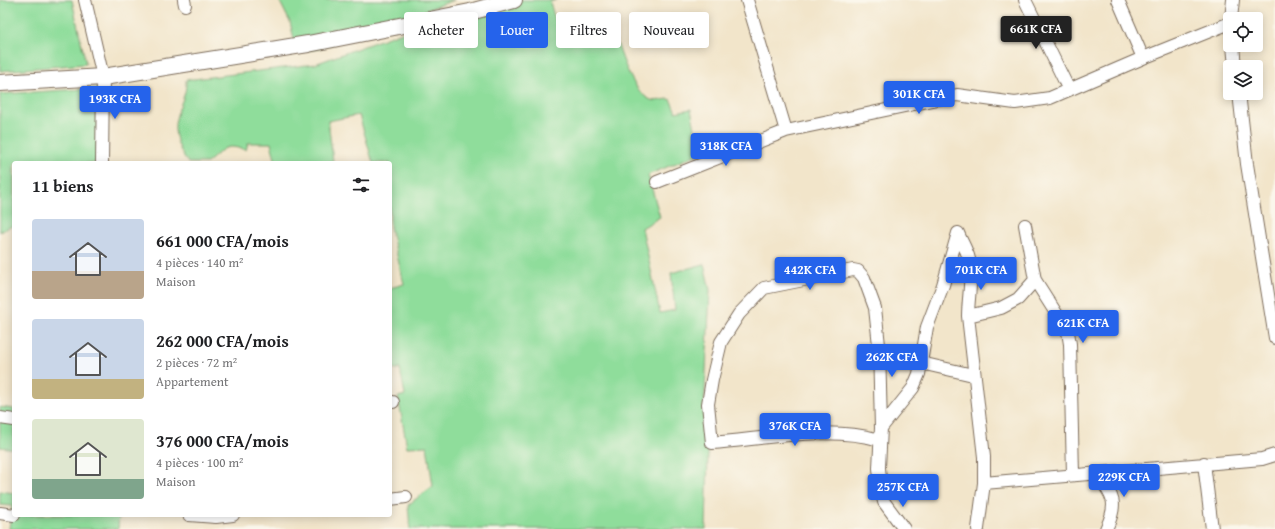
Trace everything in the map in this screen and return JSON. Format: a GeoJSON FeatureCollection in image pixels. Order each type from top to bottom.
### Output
{"type":"FeatureCollection","features":[{"type":"Feature","properties":{"kind":"street"},"geometry":{"type":"LineString","coordinates":[[85,0],[103,77],[102,161]]}},
{"type":"Feature","properties":{"kind":"street"},"geometry":{"type":"LineString","coordinates":[[0,83],[103,77],[308,44],[470,12],[514,0]]}},
{"type":"Feature","properties":{"kind":"street"},"geometry":{"type":"LineString","coordinates":[[748,0],[786,131]]}},
{"type":"Feature","properties":{"kind":"street"},"geometry":{"type":"LineString","coordinates":[[1025,0],[1069,90]]}},
{"type":"Feature","properties":{"kind":"street"},"geometry":{"type":"LineString","coordinates":[[1118,0],[1143,58]]}},
{"type":"Feature","properties":{"kind":"street"},"geometry":{"type":"LineString","coordinates":[[1232,12],[1233,0]]}},
{"type":"Feature","properties":{"kind":"street"},"geometry":{"type":"LineString","coordinates":[[657,182],[786,131],[957,95],[1015,103],[1050,98],[1143,58],[1223,27]]}},
{"type":"Feature","properties":{"kind":"street"},"geometry":{"type":"LineString","coordinates":[[1240,100],[1247,164],[1275,338]]}},
{"type":"Feature","properties":{"kind":"street"},"geometry":{"type":"LineString","coordinates":[[1025,225],[1035,280],[1068,332],[1070,344],[1073,475]]}},
{"type":"Feature","properties":{"kind":"street"},"geometry":{"type":"LineString","coordinates":[[881,434],[913,388],[919,374],[927,327],[943,284],[958,233],[969,259],[970,279],[968,316],[984,457],[984,483],[978,529]]}},
{"type":"Feature","properties":{"kind":"street"},"geometry":{"type":"LineString","coordinates":[[881,434],[852,433],[791,435],[712,443],[708,404],[721,342],[739,314],[764,288],[853,270],[861,274],[875,308],[879,345],[881,434],[880,468],[884,502],[904,529]]}},
{"type":"Feature","properties":{"kind":"street"},"geometry":{"type":"LineString","coordinates":[[968,316],[1001,308],[1018,299],[1035,280]]}},
{"type":"Feature","properties":{"kind":"street"},"geometry":{"type":"LineString","coordinates":[[921,363],[974,374]]}},
{"type":"Feature","properties":{"kind":"street"},"geometry":{"type":"LineString","coordinates":[[0,418],[12,420]]}},
{"type":"Feature","properties":{"kind":"street"},"geometry":{"type":"LineString","coordinates":[[984,483],[1262,459],[1275,455]]}},
{"type":"Feature","properties":{"kind":"street"},"geometry":{"type":"LineString","coordinates":[[1204,463],[1212,529]]}},
{"type":"Feature","properties":{"kind":"street"},"geometry":{"type":"LineString","coordinates":[[1096,473],[1109,492],[1113,503],[1113,514],[1106,529]]}},
{"type":"Feature","properties":{"kind":"street"},"geometry":{"type":"LineString","coordinates":[[392,499],[406,497]]}},
{"type":"Feature","properties":{"kind":"street"},"geometry":{"type":"LineString","coordinates":[[0,513],[12,515]]}},
{"type":"Feature","properties":{"kind":"street"},"geometry":{"type":"LineString","coordinates":[[200,517],[216,520],[226,517]]}},
{"type":"Feature","properties":{"kind":"green space"},"geometry":{"type":"Polygon","coordinates":[[[0,0],[72,0],[86,64],[0,71],[0,0]]]}},
{"type":"Feature","properties":{"kind":"green space"},"geometry":{"type":"Polygon","coordinates":[[[279,0],[454,0],[421,12],[404,12],[404,18],[319,49],[297,52],[290,22],[279,0]]]}},
{"type":"Feature","properties":{"kind":"green space"},"geometry":{"type":"Polygon","coordinates":[[[490,0],[556,0],[550,2],[556,20],[556,48],[619,48],[632,79],[637,88],[644,95],[653,101],[670,99],[676,112],[691,109],[696,134],[710,132],[712,148],[648,175],[660,217],[642,228],[660,313],[675,310],[671,273],[704,264],[710,290],[704,411],[708,454],[706,529],[410,529],[408,505],[433,486],[427,446],[407,447],[398,397],[405,395],[400,369],[392,369],[392,287],[404,284],[392,235],[392,161],[372,161],[359,115],[328,121],[333,161],[276,161],[271,143],[248,143],[246,150],[228,147],[209,161],[187,161],[180,148],[175,131],[177,114],[184,95],[186,80],[315,64],[404,31],[404,48],[478,48],[478,12],[457,12],[490,0]]]}},
{"type":"Feature","properties":{"kind":"green space"},"geometry":{"type":"Polygon","coordinates":[[[100,88],[97,161],[12,161],[12,226],[0,232],[0,94],[100,88]]]}},
{"type":"Feature","properties":{"kind":"green space"},"geometry":{"type":"Polygon","coordinates":[[[0,407],[12,409],[12,449],[0,447],[0,407]]]}},
{"type":"Feature","properties":{"kind":"green space"},"geometry":{"type":"Polygon","coordinates":[[[0,491],[12,493],[12,506],[0,505],[0,491]]]}},
{"type":"Feature","properties":{"kind":"green space"},"geometry":{"type":"Polygon","coordinates":[[[12,506],[12,517],[119,517],[118,529],[9,529],[12,506]]]}}]}
